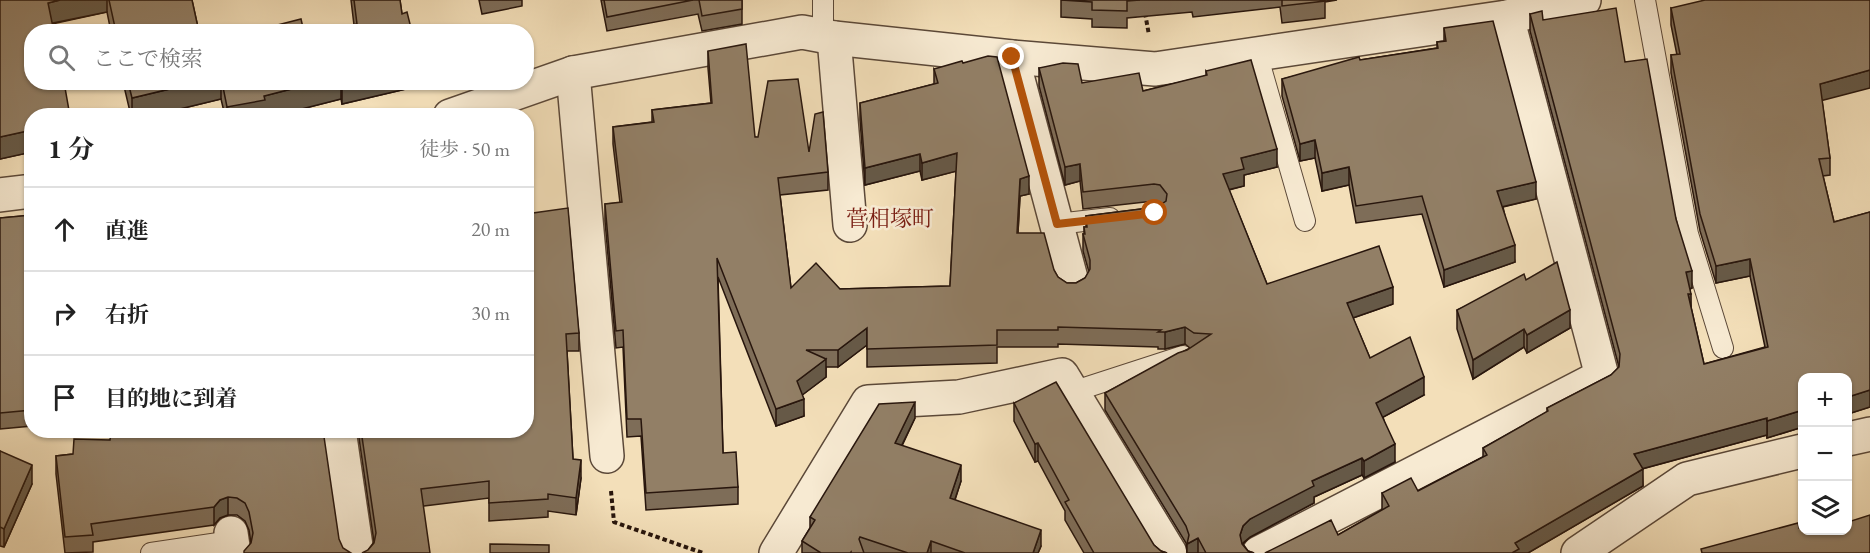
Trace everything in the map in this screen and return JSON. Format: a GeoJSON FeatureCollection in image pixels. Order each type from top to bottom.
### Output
{"type":"FeatureCollection","features":[{"type":"Feature","properties":{"kind":"street"},"geometry":{"type":"LineString","coordinates":[[534,87],[573,73],[802,32],[828,37],[1012,57],[1155,69],[1508,17],[1584,0]]}},
{"type":"Feature","properties":{"kind":"street"},"geometry":{"type":"LineString","coordinates":[[1258,553],[1602,376],[1508,17]]}},
{"type":"Feature","properties":{"kind":"street"},"geometry":{"type":"LineString","coordinates":[[828,37],[850,225]]}},
{"type":"Feature","properties":{"kind":"street"},"geometry":{"type":"LineString","coordinates":[[1012,57],[1072,282]]}},
{"type":"Feature","properties":{"kind":"street"},"geometry":{"type":"LineString","coordinates":[[573,73],[607,456]]}},
{"type":"Feature","properties":{"kind":"street"},"geometry":{"type":"LineString","coordinates":[[473,108],[524,90]]}},
{"type":"Feature","properties":{"kind":"street"},"geometry":{"type":"LineString","coordinates":[[0,195],[24,192]]}},
{"type":"Feature","properties":{"kind":"street"},"geometry":{"type":"LineString","coordinates":[[776,553],[868,402],[959,397],[1062,375],[1170,553]]}},
{"type":"Feature","properties":{"kind":"street"},"geometry":{"type":"LineString","coordinates":[[1852,439],[1870,434]]}},
{"type":"Feature","properties":{"kind":"street"},"geometry":{"type":"LineString","coordinates":[[340,438],[357,553]]}},
{"type":"Feature","properties":{"kind":"street"},"geometry":{"type":"LineString","coordinates":[[1578,553],[1687,479],[1798,452]]}},
{"type":"Feature","properties":{"kind":"lane"},"geometry":{"type":"LineString","coordinates":[[824,0],[828,37]]}},
{"type":"Feature","properties":{"kind":"lane"},"geometry":{"type":"LineString","coordinates":[[1645,0],[1688,234],[1723,348]]}},
{"type":"Feature","properties":{"kind":"lane"},"geometry":{"type":"LineString","coordinates":[[1257,54],[1305,220]]}},
{"type":"Feature","properties":{"kind":"lane"},"geometry":{"type":"LineString","coordinates":[[1057,224],[1133,215]]}},
{"type":"Feature","properties":{"kind":"lane"},"geometry":{"type":"LineString","coordinates":[[1072,392],[1183,356]]}},
{"type":"Feature","properties":{"kind":"lane"},"geometry":{"type":"LineString","coordinates":[[151,553],[233,542]]}},
{"type":"Feature","properties":{"kind":"path"},"geometry":{"type":"LineString","coordinates":[[607,456],[614,522],[703,553]]}},
{"type":"Feature","properties":{"kind":"building"},"geometry":{"type":"Polygon","coordinates":[[[0,0],[60,0],[48,3],[52,24],[24,24],[24,90],[65,90],[69,108],[24,108],[24,132],[0,137],[0,0]]]}},
{"type":"Feature","properties":{"kind":"building"},"geometry":{"type":"Polygon","coordinates":[[[109,0],[192,0],[197,24],[114,24],[109,0]]]}},
{"type":"Feature","properties":{"kind":"building"},"geometry":{"type":"Polygon","coordinates":[[[354,0],[400,0],[402,14],[407,12],[410,24],[357,24],[354,0]]]}},
{"type":"Feature","properties":{"kind":"building"},"geometry":{"type":"Polygon","coordinates":[[[604,0],[693,0],[607,17],[604,0]]]}},
{"type":"Feature","properties":{"kind":"building"},"geometry":{"type":"Polygon","coordinates":[[[699,0],[742,0],[742,9],[702,16],[699,0]]]}},
{"type":"Feature","properties":{"kind":"building"},"geometry":{"type":"Polygon","coordinates":[[[1061,0],[1140,0],[1127,1],[1127,11],[1092,10],[1092,2],[1061,0]]]}},
{"type":"Feature","properties":{"kind":"building"},"geometry":{"type":"Polygon","coordinates":[[[1282,0],[1325,0],[1325,1],[1282,6],[1282,0]]]}},
{"type":"Feature","properties":{"kind":"building"},"geometry":{"type":"Polygon","coordinates":[[[1705,0],[1870,0],[1870,70],[1820,84],[1830,158],[1819,159],[1834,222],[1870,212],[1870,390],[1852,396],[1852,373],[1798,373],[1798,412],[1634,454],[1643,469],[1515,543],[1519,549],[1512,553],[1265,553],[1331,520],[1338,535],[1389,506],[1382,493],[1411,478],[1418,491],[1487,455],[1483,448],[1548,411],[1547,408],[1611,375],[1619,367],[1620,354],[1530,14],[1542,11],[1543,20],[1616,8],[1625,62],[1647,59],[1676,219],[1692,271],[1686,272],[1691,294],[1688,294],[1704,364],[1768,347],[1750,259],[1716,266],[1700,214],[1671,55],[1680,54],[1671,8],[1705,0]]]}},
{"type":"Feature","properties":{"kind":"building"},"geometry":{"type":"Polygon","coordinates":[[[301,19],[302,24],[281,24],[301,19]]]}},
{"type":"Feature","properties":{"kind":"building"},"geometry":{"type":"Polygon","coordinates":[[[1493,21],[1536,182],[1497,191],[1515,245],[1444,270],[1422,196],[1356,206],[1349,167],[1322,173],[1315,140],[1300,144],[1282,79],[1359,57],[1360,60],[1438,48],[1437,42],[1446,41],[1444,28],[1493,21]]]}},
{"type":"Feature","properties":{"kind":"building"},"geometry":{"type":"Polygon","coordinates":[[[746,44],[755,137],[758,137],[768,81],[798,79],[809,152],[815,114],[823,112],[828,172],[778,178],[791,288],[816,263],[840,289],[950,286],[957,153],[922,163],[920,154],[865,168],[860,103],[938,83],[934,69],[988,56],[997,57],[1029,176],[1020,179],[1017,233],[1044,233],[1058,277],[1067,283],[1076,283],[1085,278],[1090,269],[1083,234],[1085,234],[1084,227],[1087,227],[1086,216],[1157,207],[1166,201],[1167,194],[1160,185],[1154,184],[1083,192],[1080,164],[1065,167],[1039,68],[1063,63],[1078,64],[1082,83],[1139,73],[1143,91],[1207,75],[1206,71],[1251,60],[1277,149],[1241,158],[1244,169],[1223,174],[1267,284],[1379,246],[1393,287],[1347,303],[1370,358],[1410,337],[1424,377],[1376,403],[1395,444],[1364,461],[1362,458],[1312,481],[1314,486],[1250,519],[1243,526],[1240,535],[1242,544],[1248,551],[1254,553],[1206,553],[1198,538],[1187,544],[1189,535],[1186,526],[1105,393],[1187,350],[1211,334],[1194,333],[1185,327],[1158,332],[1161,330],[1058,327],[1058,330],[997,330],[997,345],[867,349],[867,328],[838,350],[806,350],[826,359],[797,381],[804,399],[776,409],[717,258],[723,453],[736,452],[738,487],[646,493],[641,419],[627,419],[623,330],[616,331],[605,204],[622,202],[613,127],[654,122],[652,110],[712,103],[708,51],[746,44]]]}},
{"type":"Feature","properties":{"kind":"building"},"geometry":{"type":"Polygon","coordinates":[[[130,90],[166,90],[132,98],[130,90]]]}},
{"type":"Feature","properties":{"kind":"building"},"geometry":{"type":"Polygon","coordinates":[[[224,90],[288,90],[264,96],[265,100],[227,107],[224,90]]]}},
{"type":"Feature","properties":{"kind":"building"},"geometry":{"type":"Polygon","coordinates":[[[568,208],[579,333],[566,334],[573,459],[581,460],[576,498],[548,494],[548,499],[489,503],[489,481],[421,489],[430,553],[362,553],[374,543],[376,533],[362,438],[534,438],[534,213],[568,208]]]}},
{"type":"Feature","properties":{"kind":"building"},"geometry":{"type":"Polygon","coordinates":[[[24,216],[24,411],[0,413],[0,218],[24,216]]]}},
{"type":"Feature","properties":{"kind":"building"},"geometry":{"type":"Polygon","coordinates":[[[1557,262],[1570,310],[1527,335],[1524,329],[1473,360],[1457,310],[1524,274],[1526,280],[1557,262]]]}},
{"type":"Feature","properties":{"kind":"building"},"geometry":{"type":"Polygon","coordinates":[[[1056,382],[1154,545],[1167,553],[1094,553],[1065,502],[1069,500],[1038,443],[1035,444],[1014,403],[1056,382]]]}},
{"type":"Feature","properties":{"kind":"building"},"geometry":{"type":"Polygon","coordinates":[[[915,402],[895,443],[961,465],[950,498],[1041,530],[1033,553],[965,553],[931,541],[927,553],[908,553],[860,537],[864,553],[821,553],[802,541],[815,520],[810,517],[879,404],[915,402]]]}},
{"type":"Feature","properties":{"kind":"building"},"geometry":{"type":"Polygon","coordinates":[[[110,438],[324,438],[339,539],[343,548],[351,553],[244,553],[251,543],[253,533],[249,512],[245,503],[237,498],[228,497],[220,500],[214,507],[91,524],[93,535],[65,537],[56,456],[73,454],[74,439],[110,440],[110,438]]]}},
{"type":"Feature","properties":{"kind":"building"},"geometry":{"type":"Polygon","coordinates":[[[0,451],[32,465],[4,529],[0,527],[0,451]]]}},
{"type":"Feature","properties":{"kind":"building"},"geometry":{"type":"Polygon","coordinates":[[[1870,515],[1870,553],[1702,553],[1701,549],[1798,523],[1798,535],[1852,535],[1852,521],[1870,515]]]}},
{"type":"Feature","properties":{"kind":"building"},"geometry":{"type":"Polygon","coordinates":[[[490,544],[549,545],[549,553],[490,553],[490,544]]]}},
{"type":"Feature","properties":{"kind":"district","name":"菅相塚町"},"geometry":{"type":"Point","coordinates":[890,218]}},
{"type":"Feature","properties":{"kind":"route"},"geometry":{"type":"LineString","coordinates":[[1012,57],[1057,224],[1155,213]]}}]}
